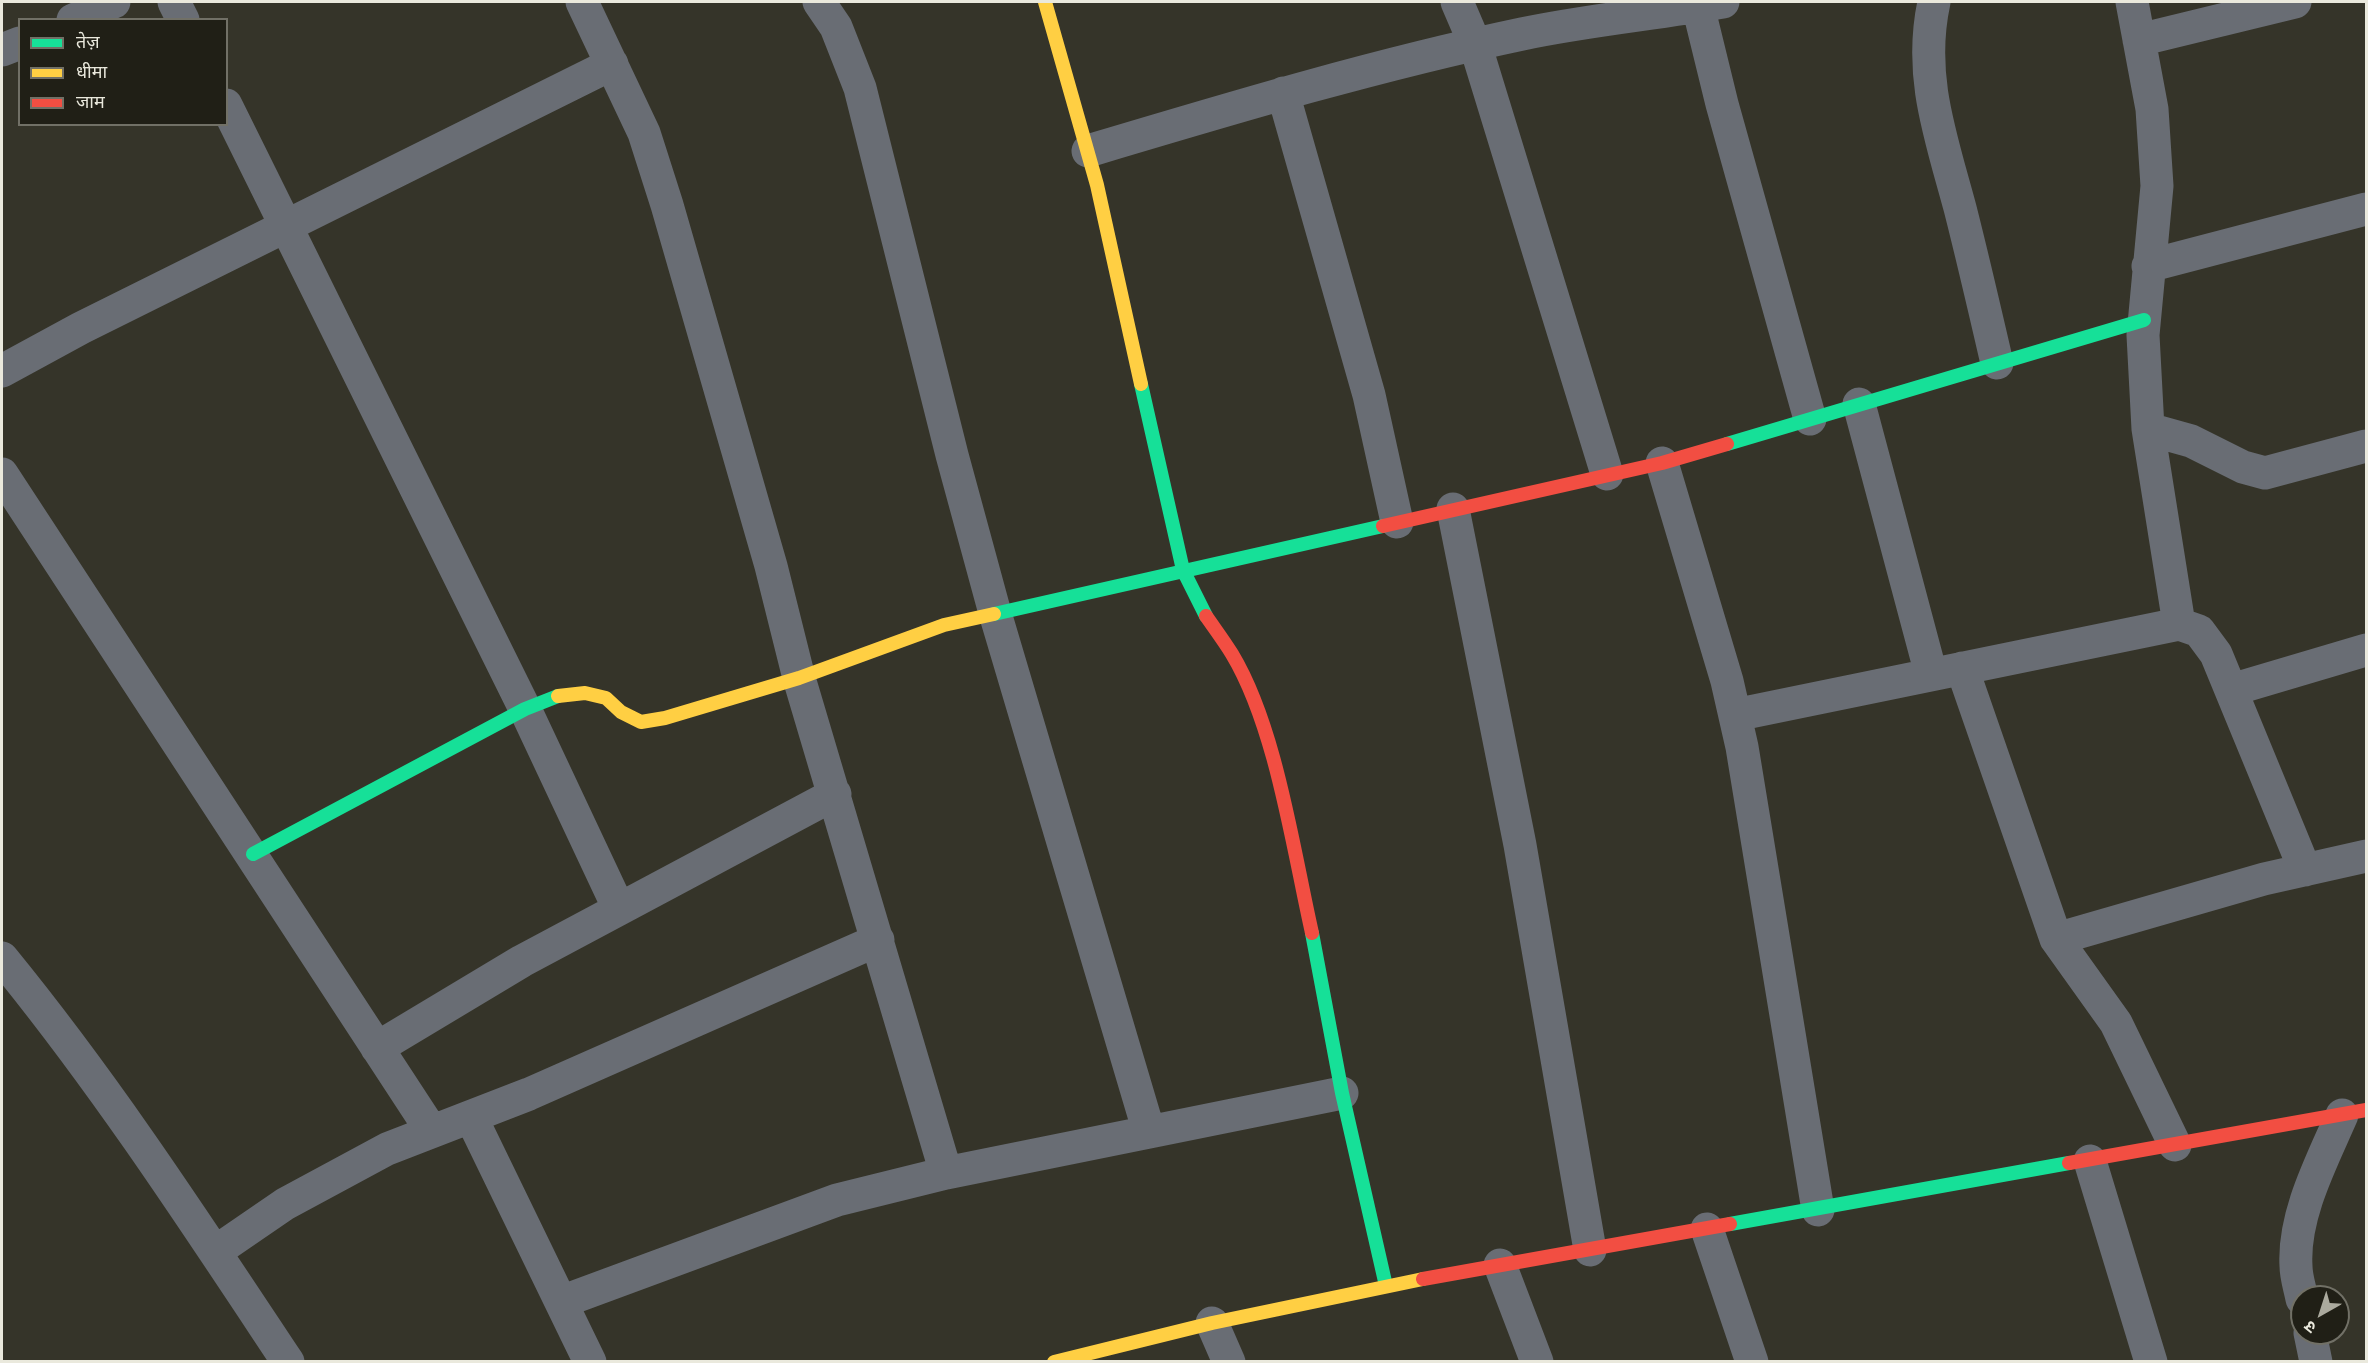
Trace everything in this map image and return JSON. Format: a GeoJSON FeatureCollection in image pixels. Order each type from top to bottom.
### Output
{"type":"FeatureCollection","features":[{"type":"Feature","properties":{"kind":"street"},"geometry":{"type":"LineString","coordinates":[[78,18],[114,2]]}},
{"type":"Feature","properties":{"kind":"street"},"geometry":{"type":"LineString","coordinates":[[174,2],[182,18]]}},
{"type":"Feature","properties":{"kind":"street"},"geometry":{"type":"LineString","coordinates":[[582,2],[644,133],[667,205],[771,566],[799,678],[946,1173]]}},
{"type":"Feature","properties":{"kind":"street"},"geometry":{"type":"LineString","coordinates":[[819,2],[841,36],[860,88],[952,455],[995,613],[1149,1132]]}},
{"type":"Feature","properties":{"kind":"street"},"geometry":{"type":"LineString","coordinates":[[1045,2],[1088,151],[1182,570],[1203,612],[1233,655],[1254,702],[1273,759],[1321,972],[1342,1093],[1386,1286]]}},
{"type":"Feature","properties":{"kind":"street"},"geometry":{"type":"LineString","coordinates":[[1457,2],[1475,44],[1607,474]]}},
{"type":"Feature","properties":{"kind":"street"},"geometry":{"type":"LineString","coordinates":[[1934,2],[1927,40],[1937,129],[1960,206],[1998,363]]}},
{"type":"Feature","properties":{"kind":"street"},"geometry":{"type":"LineString","coordinates":[[2132,2],[2152,109],[2157,186],[2144,320],[2148,429],[2179,624]]}},
{"type":"Feature","properties":{"kind":"street"},"geometry":{"type":"LineString","coordinates":[[2139,40],[2295,2]]}},
{"type":"Feature","properties":{"kind":"street"},"geometry":{"type":"LineString","coordinates":[[1088,151],[1283,93],[1475,44],[1535,31],[1711,4],[1725,116],[1810,418]]}},
{"type":"Feature","properties":{"kind":"street"},"geometry":{"type":"LineString","coordinates":[[2,371],[81,328],[612,63]]}},
{"type":"Feature","properties":{"kind":"street"},"geometry":{"type":"LineString","coordinates":[[1283,93],[1369,395],[1397,522]]}},
{"type":"Feature","properties":{"kind":"street"},"geometry":{"type":"LineString","coordinates":[[228,109],[288,225],[525,709],[619,909]]}},
{"type":"Feature","properties":{"kind":"street"},"geometry":{"type":"LineString","coordinates":[[2148,266],[2367,209]]}},
{"type":"Feature","properties":{"kind":"street"},"geometry":{"type":"LineString","coordinates":[[253,854],[525,709],[560,695],[585,693],[606,698],[621,712],[641,722],[665,718],[799,678],[910,636],[995,613],[1662,463],[2144,320]]}},
{"type":"Feature","properties":{"kind":"street"},"geometry":{"type":"LineString","coordinates":[[1858,404],[1946,671],[2056,939],[2116,1023],[2175,1145]]}},
{"type":"Feature","properties":{"kind":"street"},"geometry":{"type":"LineString","coordinates":[[2148,429],[2192,441],[2243,467],[2265,472],[2367,446]]}},
{"type":"Feature","properties":{"kind":"street"},"geometry":{"type":"LineString","coordinates":[[1662,463],[1735,714],[1818,1210]]}},
{"type":"Feature","properties":{"kind":"street"},"geometry":{"type":"LineString","coordinates":[[2,474],[253,854],[431,1130]]}},
{"type":"Feature","properties":{"kind":"street"},"geometry":{"type":"LineString","coordinates":[[1453,509],[1520,845],[1590,1250]]}},
{"type":"Feature","properties":{"kind":"street"},"geometry":{"type":"LineString","coordinates":[[1735,714],[2179,624],[2199,631],[2209,642],[2305,870]]}},
{"type":"Feature","properties":{"kind":"street"},"geometry":{"type":"LineString","coordinates":[[2231,690],[2367,650]]}},
{"type":"Feature","properties":{"kind":"street"},"geometry":{"type":"LineString","coordinates":[[376,1048],[522,961],[835,794]]}},
{"type":"Feature","properties":{"kind":"street"},"geometry":{"type":"LineString","coordinates":[[2056,939],[2218,891],[2367,856]]}},
{"type":"Feature","properties":{"kind":"street"},"geometry":{"type":"LineString","coordinates":[[215,1252],[285,1204],[339,1173],[431,1130],[471,1117],[878,940]]}},
{"type":"Feature","properties":{"kind":"street"},"geometry":{"type":"LineString","coordinates":[[2,958],[52,1021],[215,1252],[288,1362]]}},
{"type":"Feature","properties":{"kind":"street"},"geometry":{"type":"LineString","coordinates":[[561,1302],[837,1200],[946,1173],[1342,1093]]}},
{"type":"Feature","properties":{"kind":"street"},"geometry":{"type":"LineString","coordinates":[[1054,1362],[1212,1323],[1386,1286],[2354,1112]]}},
{"type":"Feature","properties":{"kind":"street"},"geometry":{"type":"LineString","coordinates":[[2299,1285],[2296,1267],[2297,1238],[2318,1170],[2354,1112]]}},
{"type":"Feature","properties":{"kind":"street"},"geometry":{"type":"LineString","coordinates":[[471,1117],[590,1362]]}},
{"type":"Feature","properties":{"kind":"street"},"geometry":{"type":"LineString","coordinates":[[2090,1161],[2151,1362]]}},
{"type":"Feature","properties":{"kind":"street"},"geometry":{"type":"LineString","coordinates":[[1707,1229],[1752,1362]]}},
{"type":"Feature","properties":{"kind":"street"},"geometry":{"type":"LineString","coordinates":[[1500,1265],[1537,1362]]}},
{"type":"Feature","properties":{"kind":"street"},"geometry":{"type":"LineString","coordinates":[[1212,1323],[1229,1362]]}},
{"type":"Feature","properties":{"kind":"street"},"geometry":{"type":"LineString","coordinates":[[2312,1345],[2316,1362]]}},
{"type":"Feature","properties":{"kind":"traffic: fast"},"geometry":{"type":"LineString","coordinates":[[1727,444],[2144,320]]}},
{"type":"Feature","properties":{"kind":"traffic: fast"},"geometry":{"type":"LineString","coordinates":[[1141,384],[1183,570],[1206,616]]}},
{"type":"Feature","properties":{"kind":"traffic: fast"},"geometry":{"type":"LineString","coordinates":[[994,614],[1383,526]]}},
{"type":"Feature","properties":{"kind":"traffic: fast"},"geometry":{"type":"LineString","coordinates":[[253,854],[525,709],[558,696]]}},
{"type":"Feature","properties":{"kind":"traffic: fast"},"geometry":{"type":"LineString","coordinates":[[1312,933],[1342,1093],[1386,1286]]}},
{"type":"Feature","properties":{"kind":"traffic: fast"},"geometry":{"type":"LineString","coordinates":[[1730,1224],[2069,1163]]}},
{"type":"Feature","properties":{"kind":"traffic: slow"},"geometry":{"type":"LineString","coordinates":[[1045,2],[1097,185],[1141,384]]}},
{"type":"Feature","properties":{"kind":"traffic: slow"},"geometry":{"type":"LineString","coordinates":[[558,696],[585,693],[606,698],[621,712],[641,722],[665,718],[799,678],[944,625],[994,614]]}},
{"type":"Feature","properties":{"kind":"traffic: slow"},"geometry":{"type":"LineString","coordinates":[[1054,1362],[1212,1323],[1423,1279]]}},
{"type":"Feature","properties":{"kind":"traffic: jam"},"geometry":{"type":"LineString","coordinates":[[1383,526],[1662,463],[1727,444]]}},
{"type":"Feature","properties":{"kind":"traffic: jam"},"geometry":{"type":"LineString","coordinates":[[1206,616],[1232,654],[1247,684],[1272,752],[1312,933]]}},
{"type":"Feature","properties":{"kind":"traffic: jam"},"geometry":{"type":"LineString","coordinates":[[2069,1163],[2366,1110]]}},
{"type":"Feature","properties":{"kind":"traffic: jam"},"geometry":{"type":"LineString","coordinates":[[1423,1279],[1730,1224]]}}]}
